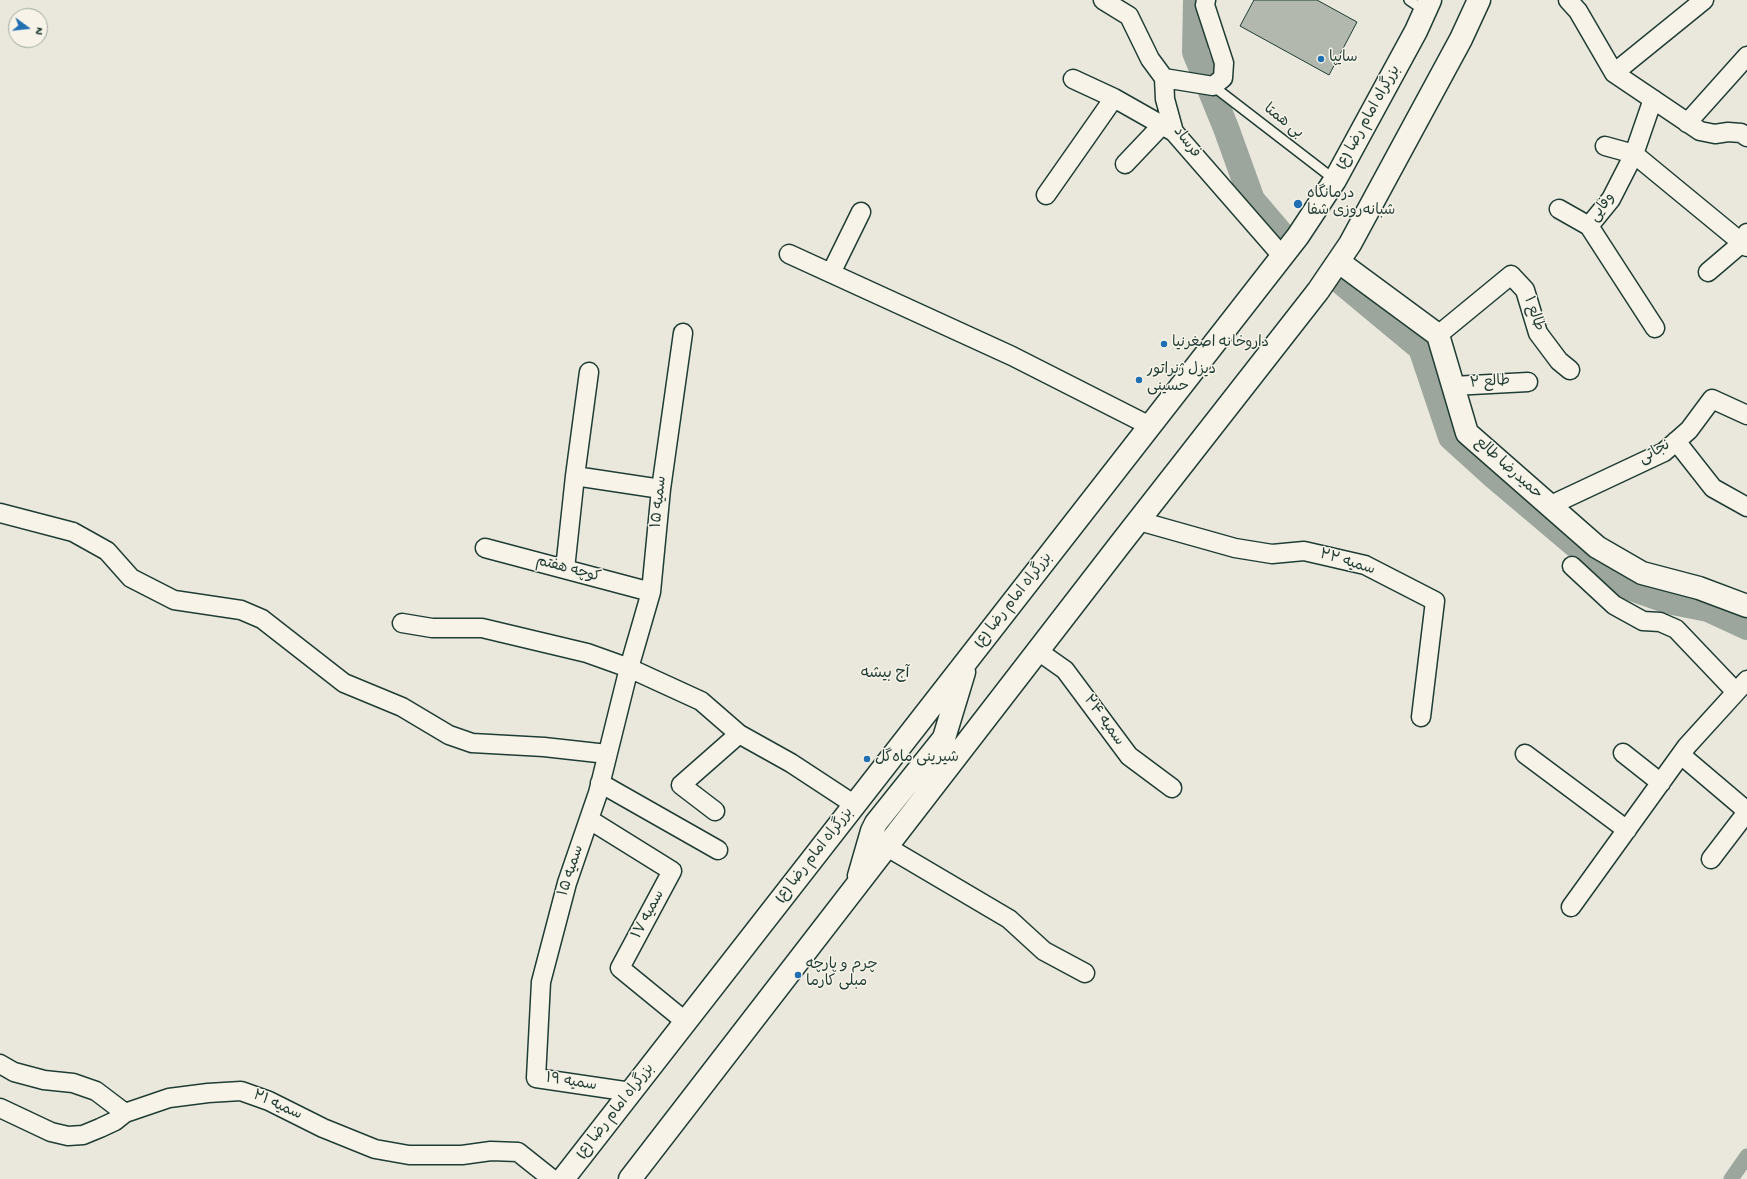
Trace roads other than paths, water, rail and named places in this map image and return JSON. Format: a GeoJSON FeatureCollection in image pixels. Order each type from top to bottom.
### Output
{"type":"FeatureCollection","features":[{"type":"Feature","properties":{"kind":"main road"},"geometry":{"type":"LineString","coordinates":[[630,1179],[1339,262],[1462,39],[1479,0]]}},
{"type":"Feature","properties":{"kind":"main road","name":"بزرگراه امام رضا (ع)"},"geometry":{"type":"LineString","coordinates":[[564,1179],[1306,226],[1335,180],[1421,4]]}},
{"type":"Feature","properties":{"kind":"main road"},"geometry":{"type":"LineString","coordinates":[[1339,262],[1438,335]]}},
{"type":"Feature","properties":{"kind":"main road","name":"حمیدرضا طالع"},"geometry":{"type":"LineString","coordinates":[[1438,335],[1467,433],[1549,506],[1597,547],[1642,573],[1699,588],[1747,606]]}},
{"type":"Feature","properties":{"kind":"main road"},"geometry":{"type":"LineString","coordinates":[[856,887],[874,826],[945,735],[968,660]]}},
{"type":"Feature","properties":{"kind":"main road"},"geometry":{"type":"LineString","coordinates":[[891,758],[929,792]]}},
{"type":"Feature","properties":{"kind":"street"},"geometry":{"type":"LineString","coordinates":[[1103,0],[1129,16],[1150,59],[1164,78],[1210,85],[1223,78],[1224,63],[1205,5],[1206,0]]}},
{"type":"Feature","properties":{"kind":"street"},"geometry":{"type":"LineString","coordinates":[[1568,0],[1578,11],[1614,73],[1700,131],[1715,134],[1728,132],[1741,133],[1747,136]]}},
{"type":"Feature","properties":{"kind":"street"},"geometry":{"type":"LineString","coordinates":[[1614,73],[1704,0]]}},
{"type":"Feature","properties":{"kind":"street"},"geometry":{"type":"LineString","coordinates":[[1688,123],[1747,56]]}},
{"type":"Feature","properties":{"kind":"street","name":"فرساد"},"geometry":{"type":"LineString","coordinates":[[1164,78],[1168,128],[1283,257]]}},
{"type":"Feature","properties":{"kind":"street"},"geometry":{"type":"LineString","coordinates":[[1073,79],[1114,98],[1168,128],[1125,164]]}},
{"type":"Feature","properties":{"kind":"street"},"geometry":{"type":"LineString","coordinates":[[1046,195],[1114,98]]}},
{"type":"Feature","properties":{"kind":"street","name":"وفایی"},"geometry":{"type":"LineString","coordinates":[[1653,100],[1634,154],[1611,199],[1589,226],[1655,328]]}},
{"type":"Feature","properties":{"kind":"street"},"geometry":{"type":"LineString","coordinates":[[1605,146],[1634,154],[1745,241],[1708,272]]}},
{"type":"Feature","properties":{"kind":"street"},"geometry":{"type":"LineString","coordinates":[[1559,209],[1589,226]]}},
{"type":"Feature","properties":{"kind":"street"},"geometry":{"type":"LineString","coordinates":[[831,273],[861,212]]}},
{"type":"Feature","properties":{"kind":"street"},"geometry":{"type":"LineString","coordinates":[[789,254],[1012,356],[1150,426]]}},
{"type":"Feature","properties":{"kind":"street","name":"طالع ۱"},"geometry":{"type":"LineString","coordinates":[[1438,335],[1511,275],[1525,290],[1538,333],[1559,361],[1570,370]]}},
{"type":"Feature","properties":{"kind":"street","name":"سمیه ۱۵"},"geometry":{"type":"LineString","coordinates":[[536,1078],[541,982],[567,883],[590,820],[629,668],[651,592],[660,489],[682,333]]}},
{"type":"Feature","properties":{"kind":"street"},"geometry":{"type":"LineString","coordinates":[[565,569],[574,476],[589,372]]}},
{"type":"Feature","properties":{"kind":"street","name":"طالع ۲"},"geometry":{"type":"LineString","coordinates":[[1453,386],[1528,382]]}},
{"type":"Feature","properties":{"kind":"street","name":"نجاتی"},"geometry":{"type":"LineString","coordinates":[[1549,506],[1664,452],[1689,430],[1712,399],[1747,415]]}},
{"type":"Feature","properties":{"kind":"street"},"geometry":{"type":"LineString","coordinates":[[1676,441],[1713,488],[1747,507]]}},
{"type":"Feature","properties":{"kind":"street"},"geometry":{"type":"LineString","coordinates":[[574,476],[660,489]]}},
{"type":"Feature","properties":{"kind":"street"},"geometry":{"type":"LineString","coordinates":[[0,513],[73,532],[107,551],[131,578],[174,600],[241,610],[262,619],[344,683],[402,707],[449,735],[472,744],[544,747],[608,754]]}},
{"type":"Feature","properties":{"kind":"street","name":"سمیه ۲۲"},"geometry":{"type":"LineString","coordinates":[[1139,521],[1235,548],[1272,554],[1304,550],[1364,565],[1435,601],[1421,717]]}},
{"type":"Feature","properties":{"kind":"street","name":"کوچه هفتم"},"geometry":{"type":"LineString","coordinates":[[485,548],[651,592]]}},
{"type":"Feature","properties":{"kind":"street"},"geometry":{"type":"LineString","coordinates":[[1571,907],[1681,755],[1742,686],[1676,629],[1660,622],[1643,621],[1614,605],[1572,566]]}},
{"type":"Feature","properties":{"kind":"street"},"geometry":{"type":"LineString","coordinates":[[402,623],[432,628],[482,628],[587,653],[629,668],[701,701],[739,734],[791,763],[855,805]]}},
{"type":"Feature","properties":{"kind":"street","name":"سمیه ۲۴"},"geometry":{"type":"LineString","coordinates":[[1038,651],[1065,670],[1129,756],[1172,788]]}},
{"type":"Feature","properties":{"kind":"street"},"geometry":{"type":"LineString","coordinates":[[715,811],[681,785],[739,734]]}},
{"type":"Feature","properties":{"kind":"street"},"geometry":{"type":"LineString","coordinates":[[1623,753],[1661,783]]}},
{"type":"Feature","properties":{"kind":"street"},"geometry":{"type":"LineString","coordinates":[[1525,754],[1627,830]]}},
{"type":"Feature","properties":{"kind":"street"},"geometry":{"type":"LineString","coordinates":[[1681,755],[1747,812],[1711,859]]}},
{"type":"Feature","properties":{"kind":"street"},"geometry":{"type":"LineString","coordinates":[[600,783],[718,850]]}},
{"type":"Feature","properties":{"kind":"street","name":"سمیه ۱۷"},"geometry":{"type":"LineString","coordinates":[[590,820],[672,872],[620,968],[686,1022]]}},
{"type":"Feature","properties":{"kind":"street"},"geometry":{"type":"LineString","coordinates":[[887,847],[1009,919],[1044,951],[1085,973]]}},
{"type":"Feature","properties":{"kind":"street"},"geometry":{"type":"LineString","coordinates":[[0,1064],[14,1072],[44,1080],[73,1083],[96,1091],[125,1113]]}},
{"type":"Feature","properties":{"kind":"street","name":"سمیه ۱۹"},"geometry":{"type":"LineString","coordinates":[[536,1078],[631,1092]]}},
{"type":"Feature","properties":{"kind":"street","name":"سمیه ۲۱"},"geometry":{"type":"LineString","coordinates":[[0,1108],[52,1132],[68,1136],[83,1135],[115,1121],[125,1113],[169,1098],[208,1093],[241,1091],[269,1100],[323,1128],[375,1149],[409,1156],[462,1155],[490,1151],[518,1152],[552,1179]]}},
{"type":"Feature","properties":{"kind":"lane","name":"بی همتا"},"geometry":{"type":"LineString","coordinates":[[1210,85],[1335,180]]}},
{"type":"Feature","properties":{"kind":"waterway"},"geometry":{"type":"LineString","coordinates":[[1196,0],[1195,52],[1226,128],[1252,200],[1287,241]]}},
{"type":"Feature","properties":{"kind":"waterway"},"geometry":{"type":"LineString","coordinates":[[1338,279],[1421,348],[1451,437],[1494,476],[1623,585],[1668,601],[1708,609],[1747,627]]}},
{"type":"Feature","properties":{"kind":"waterway"},"geometry":{"type":"LineString","coordinates":[[1731,1179],[1747,1156]]}},
{"type":"Feature","properties":{"kind":"place","name":"سایپا"},"geometry":{"type":"Point","coordinates":[1321,59]}},
{"type":"Feature","properties":{"kind":"place","name":"درمانگاه شبانه‌روزی شفا"},"geometry":{"type":"Point","coordinates":[1298,204]}},
{"type":"Feature","properties":{"kind":"place","name":"داروخانه اصغرنیا"},"geometry":{"type":"Point","coordinates":[1164,344]}},
{"type":"Feature","properties":{"kind":"place","name":"دیزل ژنراتور حسینی"},"geometry":{"type":"Point","coordinates":[1139,380]}},
{"type":"Feature","properties":{"kind":"place","name":"شیرینی ماه‌گل"},"geometry":{"type":"Point","coordinates":[867,759]}},
{"type":"Feature","properties":{"kind":"place","name":"چرم و پارچه مبلی کارما"},"geometry":{"type":"Point","coordinates":[798,975]}},
{"type":"Feature","properties":{"kind":"district","name":"آج بیشه"},"geometry":{"type":"Point","coordinates":[885,675]}}]}
